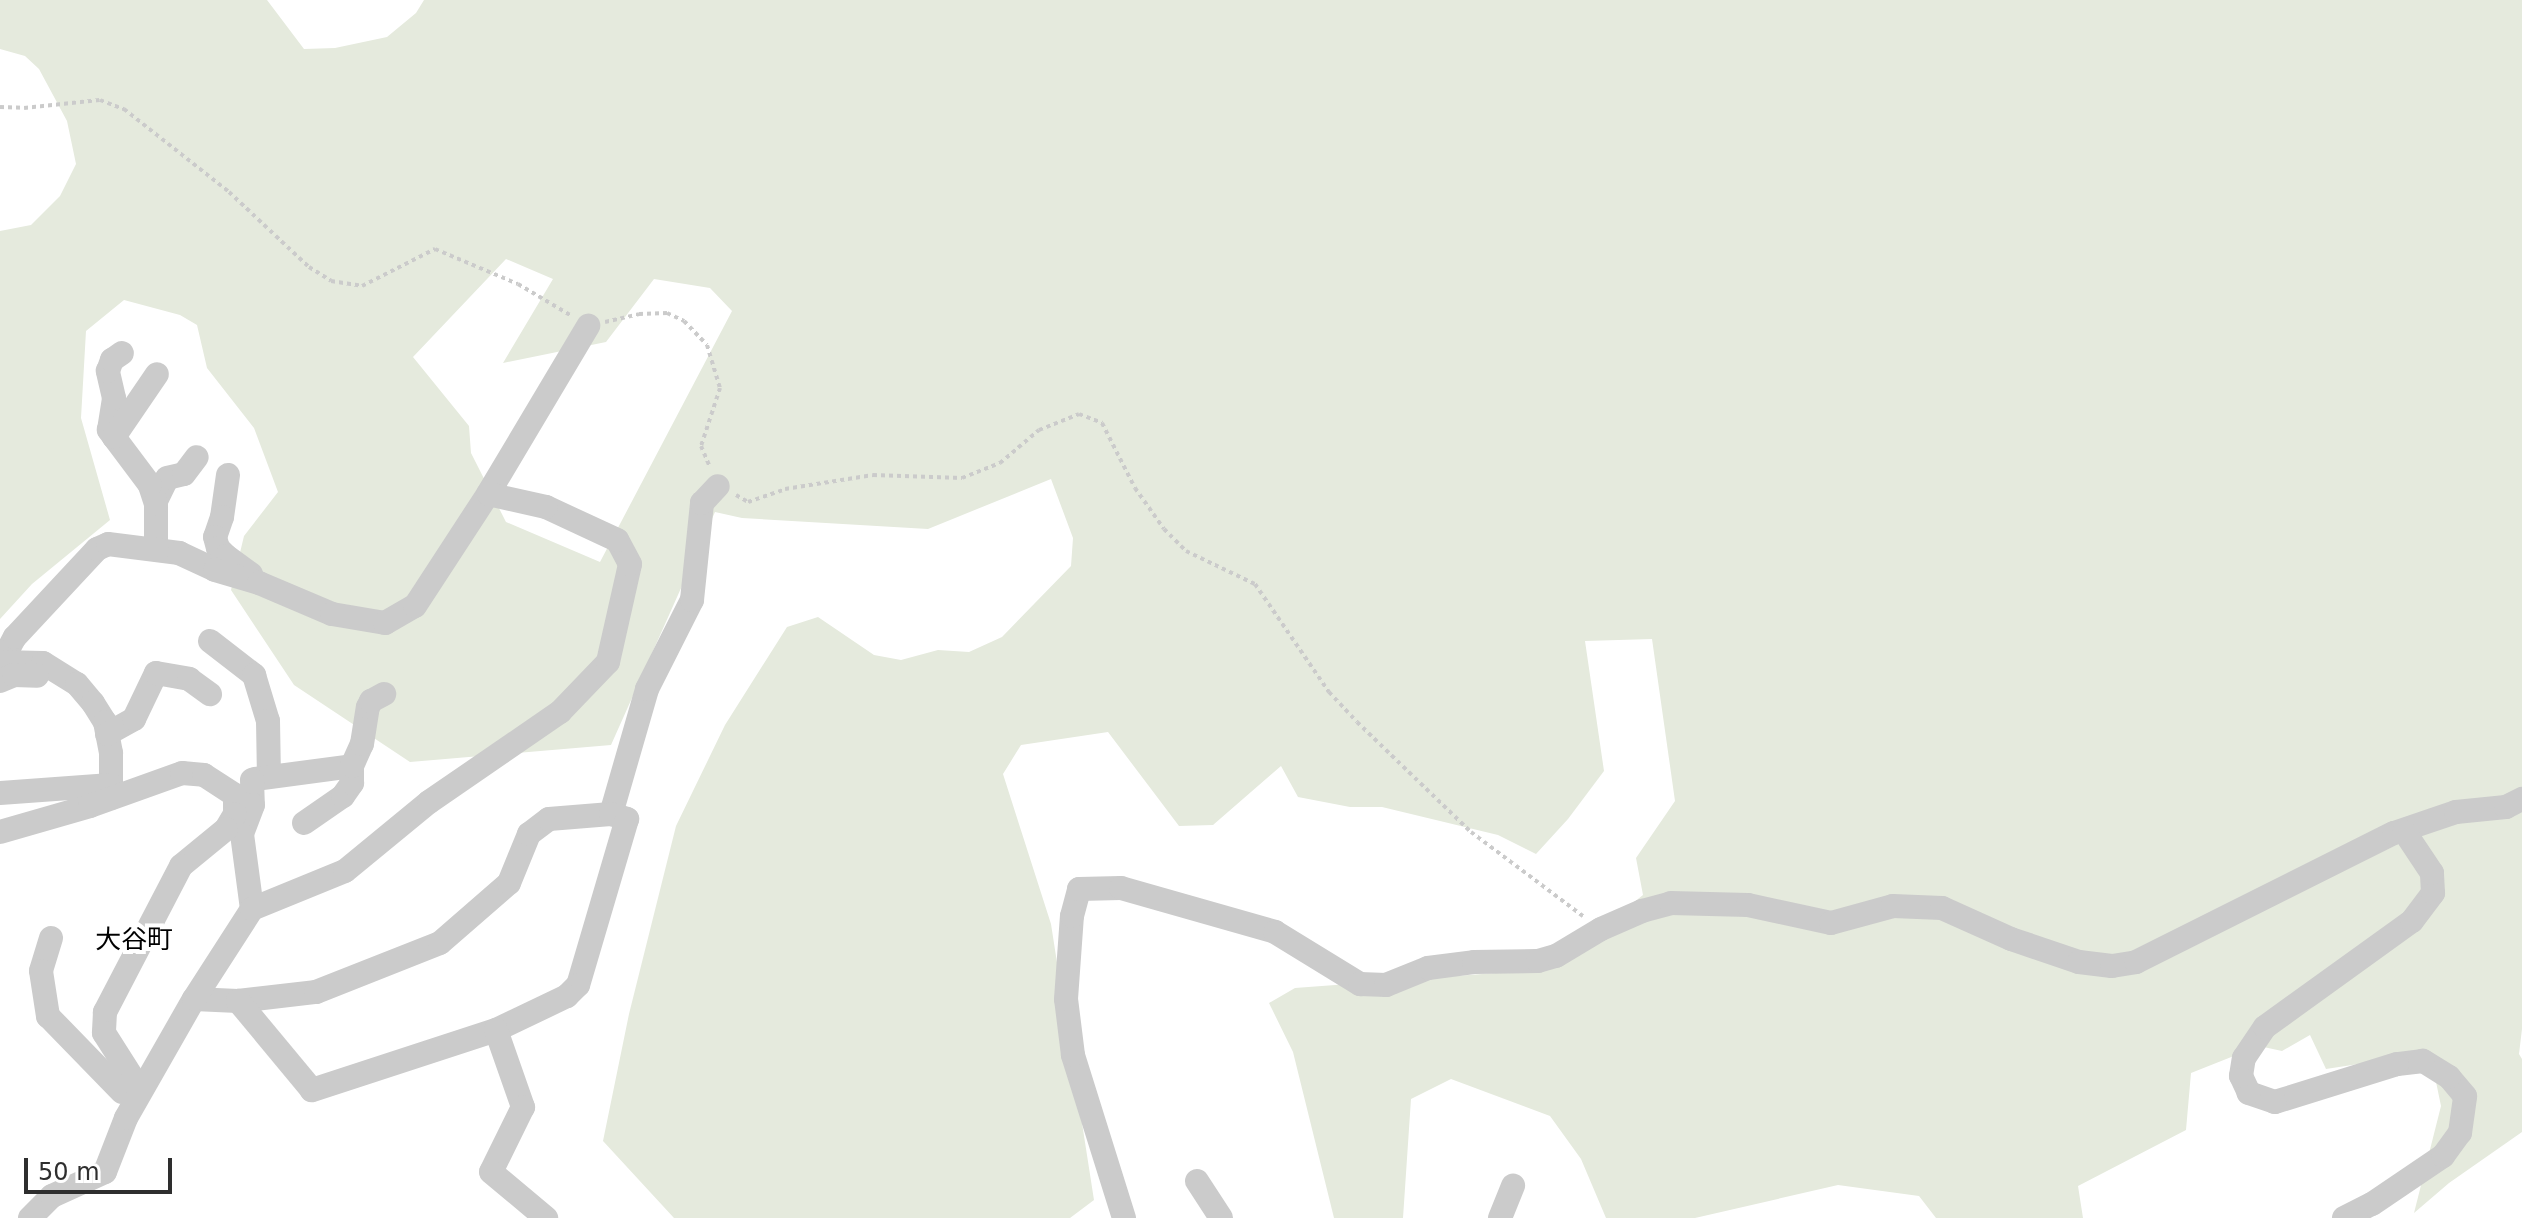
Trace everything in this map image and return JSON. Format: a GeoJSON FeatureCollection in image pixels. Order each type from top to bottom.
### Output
{"type":"FeatureCollection","features":[{"type":"Feature","properties":{"kind":"street"},"geometry":{"type":"LineString","coordinates":[[1,668],[15,637],[97,549],[108,544],[179,553],[215,570],[259,583],[332,614],[385,623],[415,606],[488,494],[588,326]]}},
{"type":"Feature","properties":{"kind":"street"},"geometry":{"type":"LineString","coordinates":[[122,353],[112,360],[108,371],[114,398],[109,430],[150,485],[156,501],[156,549]]}},
{"type":"Feature","properties":{"kind":"street"},"geometry":{"type":"LineString","coordinates":[[114,437],[157,374]]}},
{"type":"Feature","properties":{"kind":"street"},"geometry":{"type":"LineString","coordinates":[[156,501],[167,478],[184,474],[197,457]]}},
{"type":"Feature","properties":{"kind":"street"},"geometry":{"type":"LineString","coordinates":[[228,475],[222,517],[215,537],[218,548],[246,567],[259,583]]}},
{"type":"Feature","properties":{"kind":"street"},"geometry":{"type":"LineString","coordinates":[[611,814],[647,689],[692,600],[702,503],[718,486]]}},
{"type":"Feature","properties":{"kind":"street"},"geometry":{"type":"LineString","coordinates":[[30,1218],[52,1196],[105,1172],[123,1125],[194,999],[252,909],[345,871],[429,802],[560,712],[608,662],[630,564],[617,540],[546,507],[488,494]]}},
{"type":"Feature","properties":{"kind":"street"},"geometry":{"type":"LineString","coordinates":[[210,641],[254,675],[268,721],[260,778],[242,834],[252,909]]}},
{"type":"Feature","properties":{"kind":"street"},"geometry":{"type":"LineString","coordinates":[[1,668],[43,663],[50,674],[77,684],[105,722],[111,792]]}},
{"type":"Feature","properties":{"kind":"street"},"geometry":{"type":"LineString","coordinates":[[107,734],[134,719],[156,673],[189,679],[210,694]]}},
{"type":"Feature","properties":{"kind":"street"},"geometry":{"type":"LineString","coordinates":[[0,694],[50,674]]}},
{"type":"Feature","properties":{"kind":"street"},"geometry":{"type":"LineString","coordinates":[[304,823],[347,791],[352,783],[352,766],[362,744],[371,701],[384,694]]}},
{"type":"Feature","properties":{"kind":"street"},"geometry":{"type":"LineString","coordinates":[[228,789],[260,778],[352,766]]}},
{"type":"Feature","properties":{"kind":"street"},"geometry":{"type":"LineString","coordinates":[[0,832],[111,792],[182,773],[204,775],[235,795],[235,814],[226,829],[181,866],[105,1012],[104,1033],[127,1084]]}},
{"type":"Feature","properties":{"kind":"street"},"geometry":{"type":"LineString","coordinates":[[0,793],[111,792]]}},
{"type":"Feature","properties":{"kind":"street"},"geometry":{"type":"LineString","coordinates":[[1124,1218],[1073,1055],[1066,999],[1072,916],[1079,889],[1121,888],[1275,932],[1360,984],[1386,985],[1428,968],[1474,962],[1538,961],[1556,956],[1601,929],[1671,903],[1748,905],[1831,923],[1893,906],[1922,905],[1942,908],[2011,939],[2079,962],[2112,966],[2136,962],[2404,831],[2456,812],[2506,807],[2522,799]]}},
{"type":"Feature","properties":{"kind":"street"},"geometry":{"type":"LineString","coordinates":[[194,999],[238,1001],[316,992],[440,943],[509,883],[529,834],[549,819],[611,814],[627,819],[578,985],[567,996],[496,1030],[312,1090],[238,1001]]}},
{"type":"Feature","properties":{"kind":"street"},"geometry":{"type":"LineString","coordinates":[[2344,1218],[2372,1204],[2443,1156],[2460,1133],[2465,1096],[2449,1077],[2423,1061],[2397,1064],[2275,1102],[2249,1093],[2241,1076],[2244,1058],[2265,1027],[2412,921],[2433,893],[2432,873],[2404,831]]}},
{"type":"Feature","properties":{"kind":"street"},"geometry":{"type":"LineString","coordinates":[[51,938],[41,971],[48,1016],[127,1084]]}},
{"type":"Feature","properties":{"kind":"street"},"geometry":{"type":"LineString","coordinates":[[496,1030],[523,1107],[491,1172],[535,1215]]}},
{"type":"Feature","properties":{"kind":"street"},"geometry":{"type":"LineString","coordinates":[[123,1125],[119,1097],[154,1042]]}},
{"type":"Feature","properties":{"kind":"street"},"geometry":{"type":"LineString","coordinates":[[1197,1181],[1221,1218]]}},
{"type":"Feature","properties":{"kind":"street"},"geometry":{"type":"LineString","coordinates":[[1500,1218],[1513,1186]]}},
{"type":"Feature","properties":{"kind":"path"},"geometry":{"type":"LineString","coordinates":[[0,107],[24,108],[100,100],[124,109],[229,192],[309,267],[331,281],[362,286],[435,249],[518,284],[588,326],[639,314],[667,313],[684,321],[707,345],[720,388],[701,446],[718,486],[748,502],[785,489],[873,475],[962,478],[1000,463],[1039,430],[1079,414],[1102,423],[1135,488],[1164,529],[1186,551],[1255,584],[1329,692],[1357,722],[1471,832],[1601,929]]}},
{"type":"Feature","properties":{"kind":"shaded area"},"geometry":{"type":"Polygon","coordinates":[[[0,0],[267,0],[304,49],[335,48],[387,37],[416,13],[424,0],[2522,0],[2522,1029],[2519,1054],[2522,1059],[2522,1132],[2449,1183],[2414,1213],[2441,1106],[2430,1053],[2326,1069],[2310,1035],[2282,1051],[2259,1046],[2191,1073],[2186,1130],[2078,1186],[2083,1218],[1936,1218],[1919,1196],[1838,1185],[1695,1218],[1606,1218],[1581,1159],[1550,1116],[1451,1079],[1411,1099],[1403,1218],[1334,1218],[1293,1052],[1269,1003],[1295,988],[1550,969],[1643,895],[1636,858],[1675,801],[1652,639],[1585,641],[1604,771],[1568,819],[1536,854],[1498,835],[1382,807],[1350,807],[1298,797],[1281,766],[1213,825],[1179,826],[1108,732],[1021,745],[1003,774],[1051,924],[1094,1200],[1070,1218],[674,1218],[603,1141],[629,1014],[676,826],[725,725],[787,627],[818,617],[874,655],[901,660],[938,650],[969,652],[1002,637],[1071,566],[1073,538],[1051,479],[928,529],[742,518],[715,512],[611,745],[410,762],[294,685],[231,590],[244,536],[278,492],[254,428],[207,368],[197,325],[180,315],[124,300],[86,331],[81,418],[110,520],[32,584],[0,619],[0,231],[31,225],[60,196],[76,164],[67,121],[39,69],[25,56],[0,49],[0,0]],[[506,259],[413,357],[469,426],[471,453],[506,522],[600,562],[732,311],[710,288],[654,279],[606,342],[503,363],[553,279],[506,259]]]}},
{"type":"Feature","properties":{"kind":"district","name":"大谷町"},"geometry":{"type":"Point","coordinates":[134,940]}}]}
